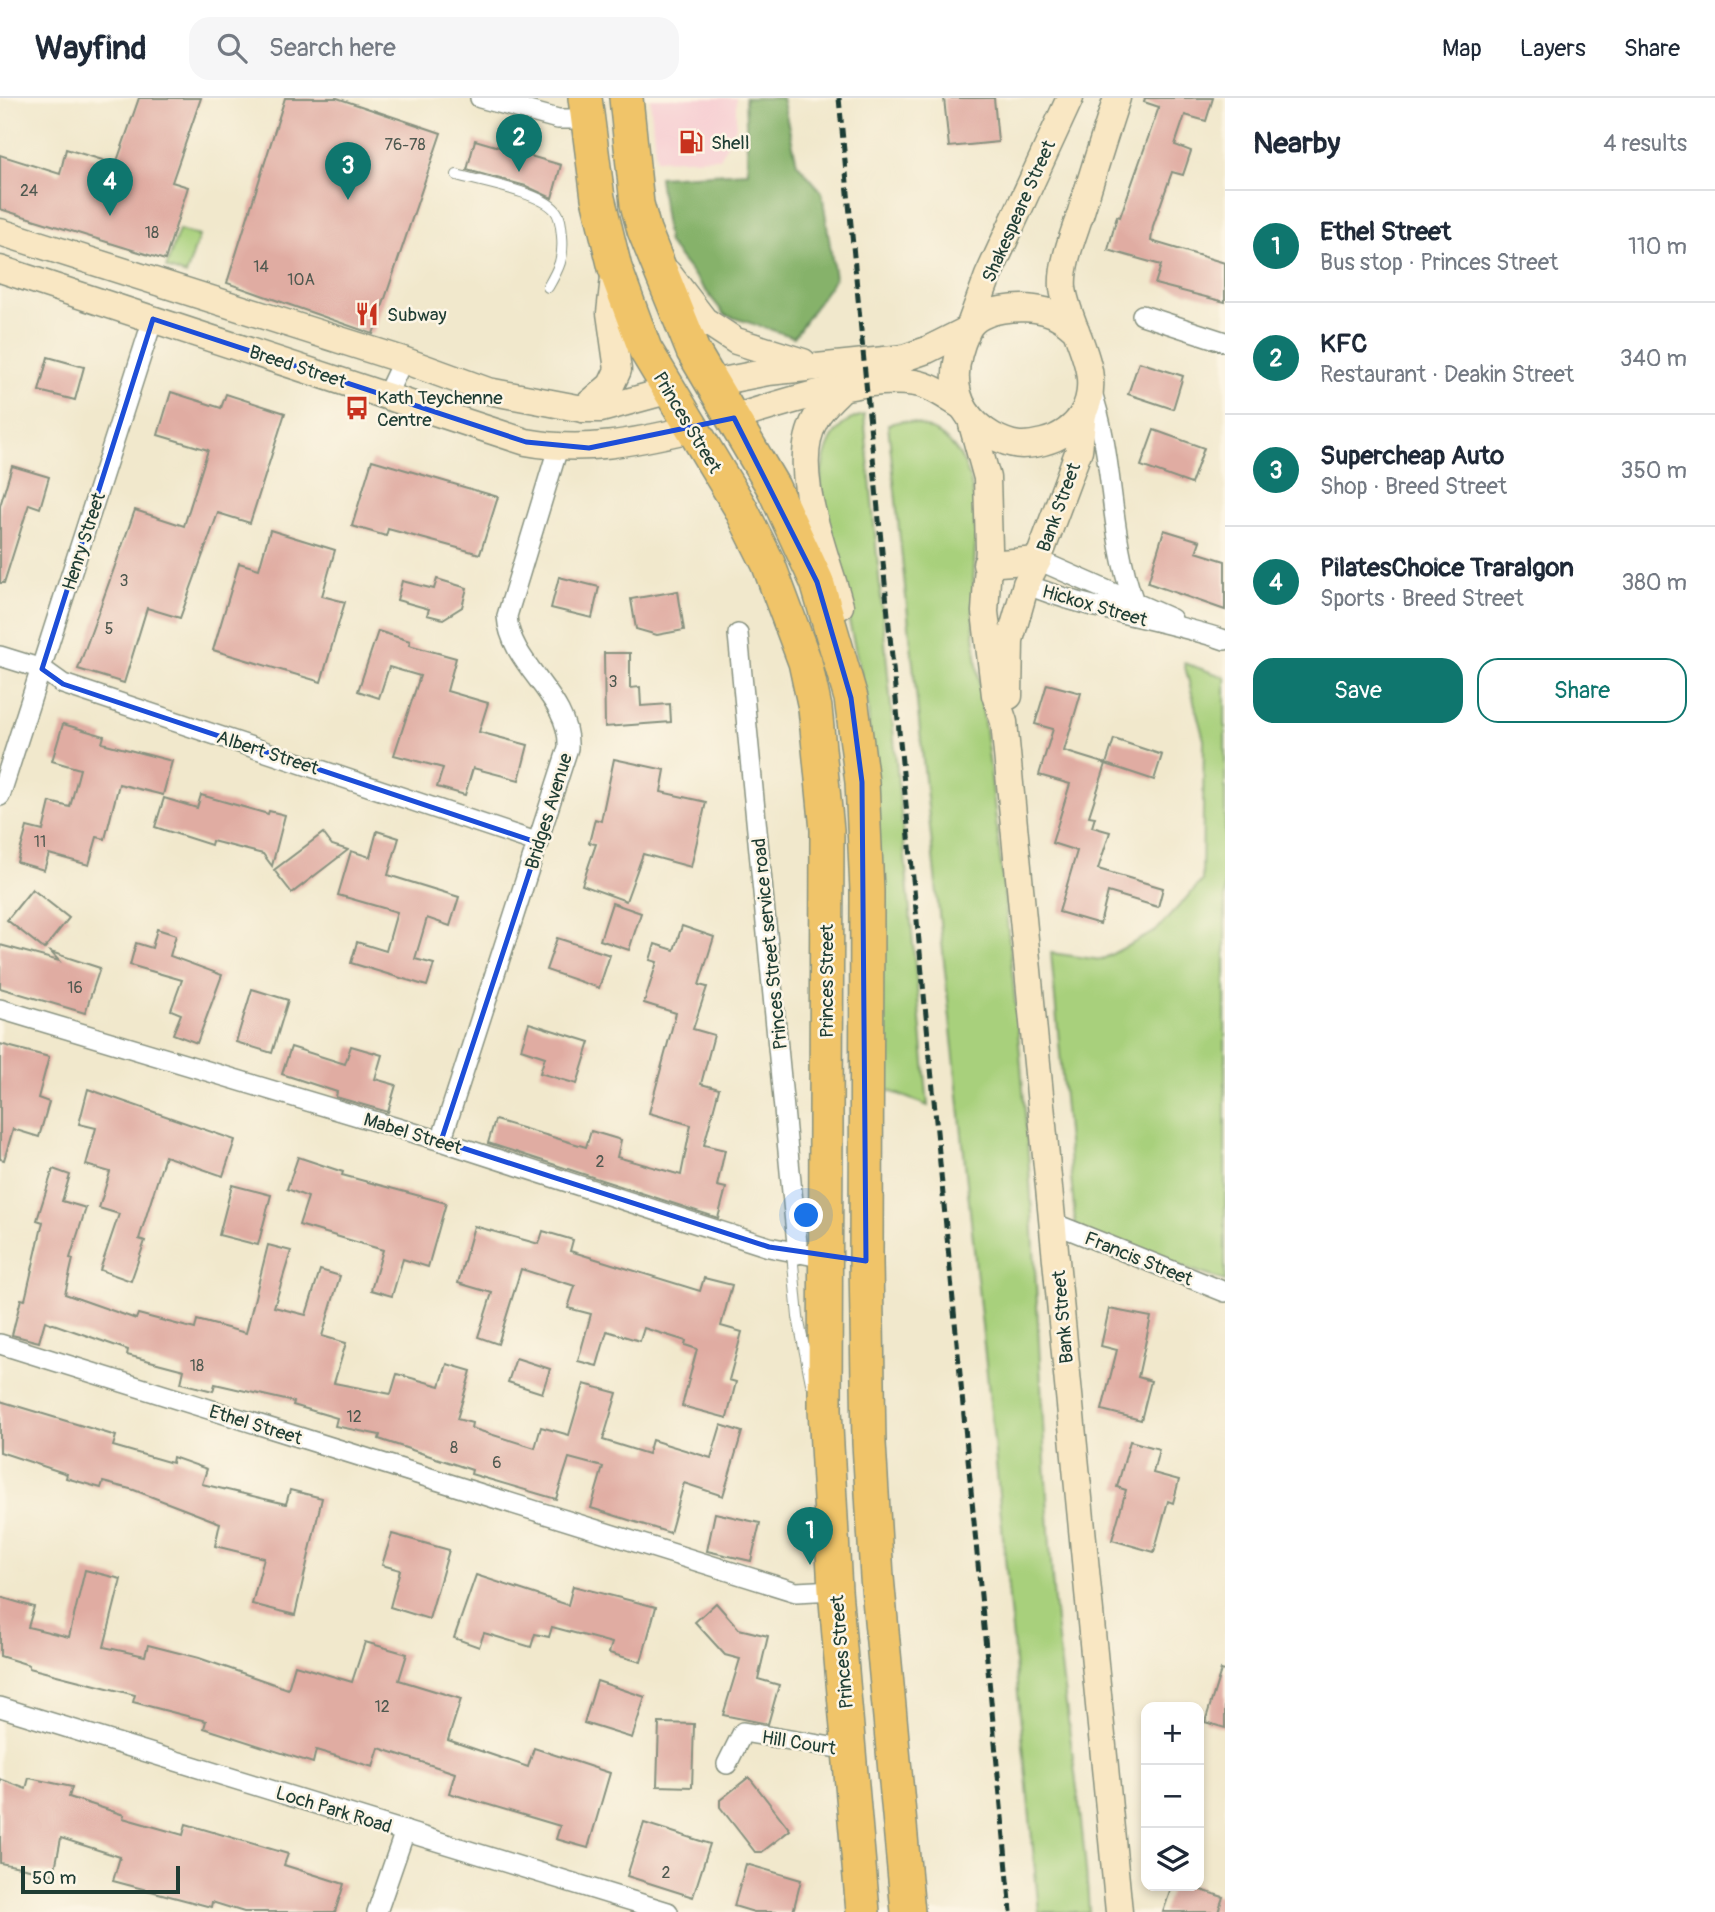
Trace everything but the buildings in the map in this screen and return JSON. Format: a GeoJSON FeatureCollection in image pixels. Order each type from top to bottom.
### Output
{"type":"FeatureCollection","features":[{"type":"Feature","properties":{"kind":"highway"},"geometry":{"type":"LineString","coordinates":[[625,98],[638,204],[654,254],[680,323],[773,488],[817,582],[851,698],[862,782],[867,891],[866,1261],[869,1443],[877,1577],[908,1912]]}},
{"type":"Feature","properties":{"kind":"highway","name":"Princes Street"},"geometry":{"type":"LineString","coordinates":[[594,105],[598,198],[615,268],[645,349],[667,391],[740,507],[768,563],[805,662],[815,708],[827,830],[805,1255],[827,1441],[835,1590],[863,1912]]}},
{"type":"Feature","properties":{"kind":"highway","name":"Breed Street"},"geometry":{"type":"LineString","coordinates":[[667,391],[712,383]]}},
{"type":"Feature","properties":{"kind":"highway","name":"Breed Street"},"geometry":{"type":"LineString","coordinates":[[691,429],[734,418]]}},
{"type":"Feature","properties":{"kind":"highway"},"geometry":{"type":"LineString","coordinates":[[805,1255],[866,1261]]}},
{"type":"Feature","properties":{"kind":"main road","name":"Shakespeare Street"},"geometry":{"type":"LineString","coordinates":[[968,328],[988,276],[1070,98]]}},
{"type":"Feature","properties":{"kind":"main road"},"geometry":{"type":"LineString","coordinates":[[1076,330],[1061,317],[1028,309],[986,314],[968,328],[955,370],[968,416],[1012,446],[1026,446],[1069,430],[1083,413],[1090,386],[1088,364],[1063,287],[1065,272],[1116,98]]}},
{"type":"Feature","properties":{"kind":"main road","name":"Breed Street"},"geometry":{"type":"LineString","coordinates":[[0,232],[403,360],[488,391],[583,409],[601,409],[634,403],[667,391]]}},
{"type":"Feature","properties":{"kind":"main road"},"geometry":{"type":"LineString","coordinates":[[654,254],[704,320],[736,341],[780,357],[822,366]]}},
{"type":"Feature","properties":{"kind":"main road"},"geometry":{"type":"LineString","coordinates":[[583,409],[611,385],[618,370],[610,313],[615,268]]}},
{"type":"Feature","properties":{"kind":"main road","name":"Breed Street"},"geometry":{"type":"LineString","coordinates":[[0,269],[387,394],[526,442],[558,448],[589,449],[691,429]]}},
{"type":"Feature","properties":{"kind":"main road","name":"Henry Street"},"geometry":{"type":"LineString","coordinates":[[153,319],[165,285]]}},
{"type":"Feature","properties":{"kind":"main road","name":"Breed Street"},"geometry":{"type":"LineString","coordinates":[[712,383],[822,366],[904,358],[927,351],[968,328]]}},
{"type":"Feature","properties":{"kind":"main road","name":"Breed Street"},"geometry":{"type":"LineString","coordinates":[[734,418],[841,389],[886,382],[916,383],[938,392],[968,416]]}},
{"type":"Feature","properties":{"kind":"main road"},"geometry":{"type":"LineString","coordinates":[[841,389],[816,417],[804,461],[811,505],[839,606],[851,698]]}},
{"type":"Feature","properties":{"kind":"main road","name":"Bank Street"},"geometry":{"type":"LineString","coordinates":[[1004,722],[1010,690],[1010,640],[1026,584],[1038,560],[1079,450],[1083,413]]}},
{"type":"Feature","properties":{"kind":"main road","name":"Bank Street"},"geometry":{"type":"LineString","coordinates":[[968,416],[987,478],[989,548],[985,612],[995,695],[1004,722],[1119,1912]]}},
{"type":"Feature","properties":{"kind":"main road","name":"Hickox Street"},"geometry":{"type":"LineString","coordinates":[[986,564],[1038,560]]}},
{"type":"Feature","properties":{"kind":"main road","name":"Hickox Street"},"geometry":{"type":"LineString","coordinates":[[986,564],[1026,584]]}},
{"type":"Feature","properties":{"kind":"street"},"geometry":{"type":"LineString","coordinates":[[480,98],[558,119],[594,105]]}},
{"type":"Feature","properties":{"kind":"street"},"geometry":{"type":"LineString","coordinates":[[1049,140],[1060,98]]}},
{"type":"Feature","properties":{"kind":"street"},"geometry":{"type":"LineString","coordinates":[[1142,315],[1225,342]]}},
{"type":"Feature","properties":{"kind":"street","name":"Henry Street"},"geometry":{"type":"LineString","coordinates":[[0,796],[153,319]]}},
{"type":"Feature","properties":{"kind":"street"},"geometry":{"type":"LineString","coordinates":[[387,394],[403,360]]}},
{"type":"Feature","properties":{"kind":"street","name":"Hickox Street"},"geometry":{"type":"LineString","coordinates":[[1090,386],[1100,415],[1128,607]]}},
{"type":"Feature","properties":{"kind":"street","name":"Bridges Avenue"},"geometry":{"type":"LineString","coordinates":[[442,1141],[564,764],[568,736],[560,714],[513,640],[507,616],[558,448]]}},
{"type":"Feature","properties":{"kind":"street","name":"Hickox Street"},"geometry":{"type":"LineString","coordinates":[[1038,560],[1128,607],[1225,640]]}},
{"type":"Feature","properties":{"kind":"street","name":"Hickox Street"},"geometry":{"type":"LineString","coordinates":[[1026,584],[1056,596],[1128,607]]}},
{"type":"Feature","properties":{"kind":"street","name":"Princes Street service road"},"geometry":{"type":"LineString","coordinates":[[738,634],[805,1255]]}},
{"type":"Feature","properties":{"kind":"street","name":"Albert Street"},"geometry":{"type":"LineString","coordinates":[[0,656],[41,669],[63,684],[539,843]]}},
{"type":"Feature","properties":{"kind":"street","name":"Mabel Street"},"geometry":{"type":"LineString","coordinates":[[0,1009],[442,1141],[805,1255]]}},
{"type":"Feature","properties":{"kind":"street","name":"Francis Street"},"geometry":{"type":"LineString","coordinates":[[1054,1223],[1225,1292]]}},
{"type":"Feature","properties":{"kind":"street","name":"Ethel Street"},"geometry":{"type":"LineString","coordinates":[[0,1344],[796,1592],[835,1590]]}},
{"type":"Feature","properties":{"kind":"street","name":"Loch Park Road"},"geometry":{"type":"LineString","coordinates":[[0,1707],[668,1912]]}},
{"type":"Feature","properties":{"kind":"street","name":"Hill Court"},"geometry":{"type":"LineString","coordinates":[[727,1764],[743,1732],[849,1750]]}},
{"type":"Feature","properties":{"kind":"street"},"geometry":{"type":"LineString","coordinates":[[377,1912],[405,1831]]}},
{"type":"Feature","properties":{"kind":"lane"},"geometry":{"type":"LineString","coordinates":[[457,175],[536,198],[555,209],[559,216],[563,252],[561,265],[548,287]]}},
{"type":"Feature","properties":{"kind":"highlighted area"},"geometry":{"type":"Polygon","coordinates":[[[153,319],[526,442],[589,448],[734,418],[817,582],[851,698],[862,782],[866,1261],[769,1247],[441,1141],[539,843],[63,684],[42,669],[153,319]]]}},
{"type":"Feature","properties":{"kind":"shaded area","name":"Shell"},"geometry":{"type":"Polygon","coordinates":[[[650,98],[736,98],[736,127],[720,158],[656,160],[650,98]]]}},
{"type":"Feature","properties":{"kind":"green space"},"geometry":{"type":"Polygon","coordinates":[[[745,98],[782,98],[797,163],[822,192],[835,278],[794,337],[725,315],[668,243],[659,177],[748,172],[745,98]]]}},
{"type":"Feature","properties":{"kind":"green space"},"geometry":{"type":"Polygon","coordinates":[[[179,230],[199,236],[186,275],[166,268],[179,230]]]}},
{"type":"Feature","properties":{"kind":"green space"},"geometry":{"type":"Polygon","coordinates":[[[864,415],[928,1106],[882,1088],[868,706],[820,492],[822,468],[829,445],[842,426],[864,415]]]}},
{"type":"Feature","properties":{"kind":"green space"},"geometry":{"type":"Polygon","coordinates":[[[903,421],[936,432],[953,446],[965,465],[973,493],[974,634],[1018,1026],[1030,1182],[1053,1590],[1089,1912],[1039,1912],[992,1422],[888,424],[903,421]]]}},
{"type":"Feature","properties":{"kind":"green space"},"geometry":{"type":"Polygon","coordinates":[[[1184,663],[1225,677],[1225,1281],[1076,1232],[1051,953],[1101,960],[1156,931],[1202,881],[1204,740],[1184,663]]]}},
{"type":"Feature","properties":{"kind":"railway"},"geometry":{"type":"LineString","coordinates":[[839,98],[1011,1912]]}},
{"type":"Feature","properties":{"kind":"place","name":"Shell"},"geometry":{"type":"Point","coordinates":[691,142]}},
{"type":"Feature","properties":{"kind":"place","name":"KFC"},"geometry":{"type":"Point","coordinates":[519,172]}},
{"type":"Feature","properties":{"kind":"place","name":"Supercheap Auto"},"geometry":{"type":"Point","coordinates":[348,200]}},
{"type":"Feature","properties":{"kind":"place","name":"PilatesChoice Traralgon"},"geometry":{"type":"Point","coordinates":[110,216]}},
{"type":"Feature","properties":{"kind":"place","name":"Subway"},"geometry":{"type":"Point","coordinates":[367,314]}},
{"type":"Feature","properties":{"kind":"place","name":"Kath Teychenne Centre"},"geometry":{"type":"Point","coordinates":[357,408]}},
{"type":"Feature","properties":{"kind":"place","name":"Ethel Street"},"geometry":{"type":"Point","coordinates":[810,1565]}}]}
